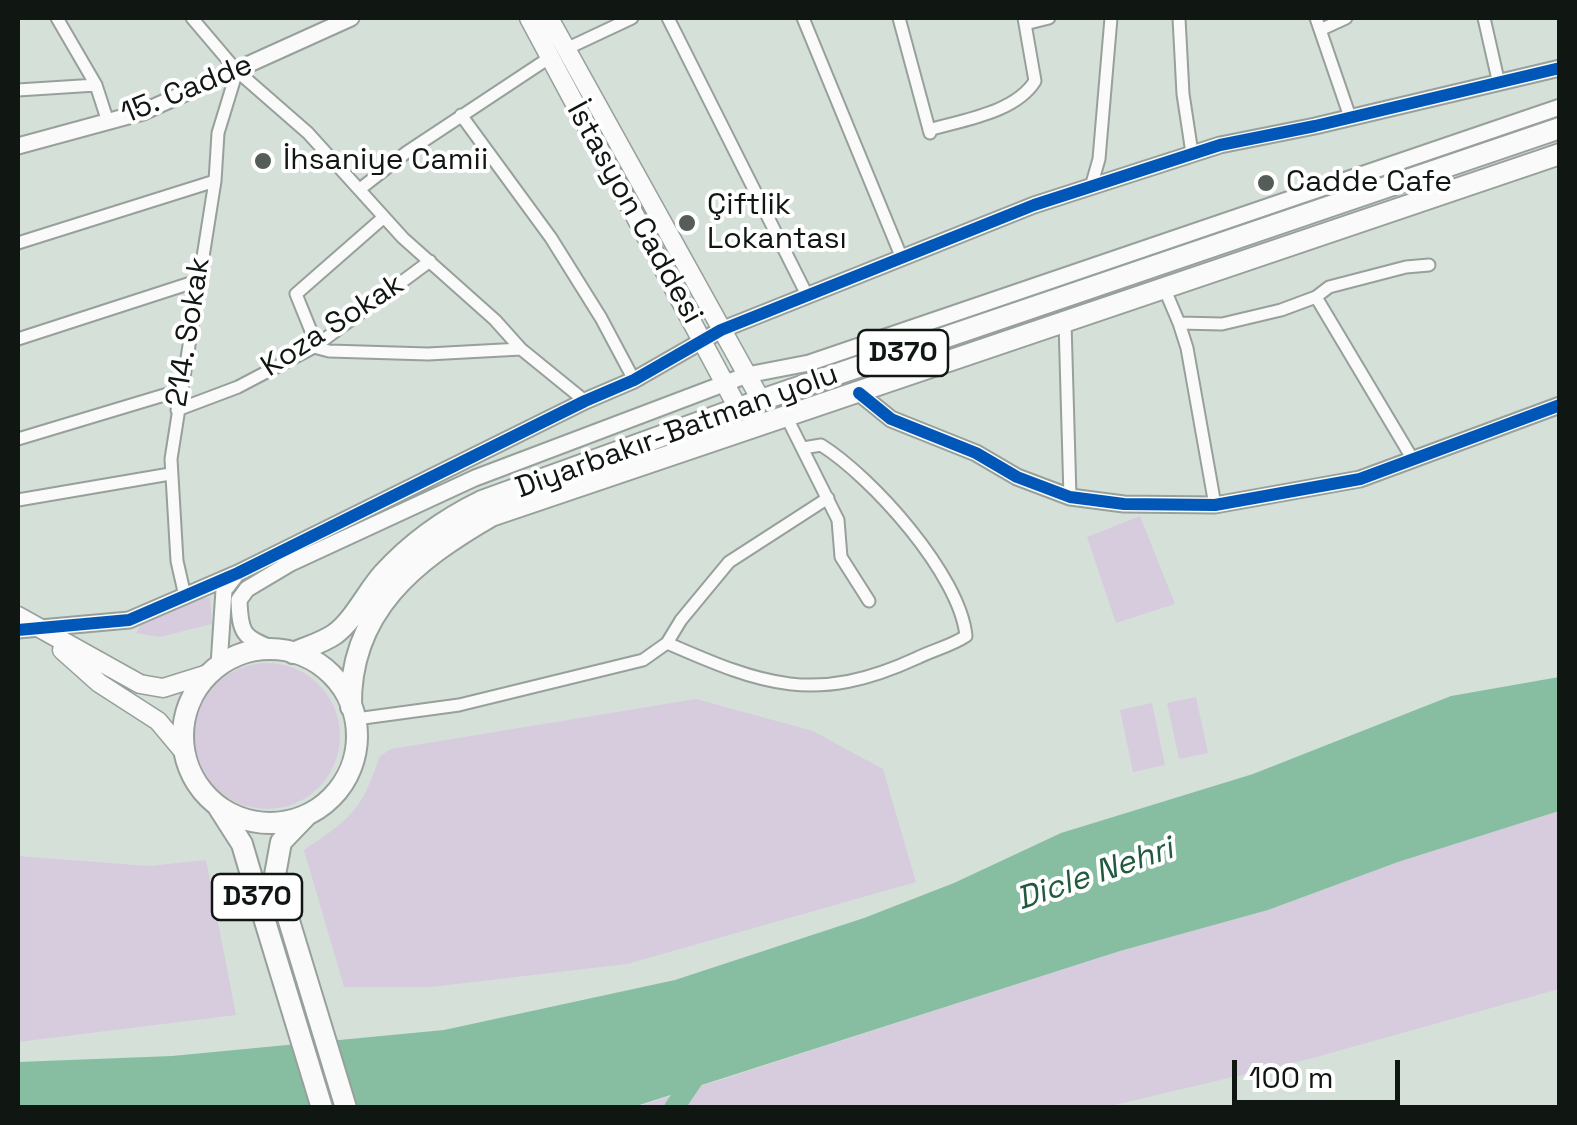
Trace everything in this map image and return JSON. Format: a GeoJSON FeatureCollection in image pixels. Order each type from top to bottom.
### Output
{"type":"FeatureCollection","features":[{"type":"Feature","properties":{"kind":"highway","name":"Diyarbakır-Batman yolu"},"geometry":{"type":"LineString","coordinates":[[283,651],[324,641],[340,631],[385,572],[449,518],[482,501],[761,400],[1560,128]]}},
{"type":"Feature","properties":{"kind":"highway","name":"Diyarbakır-Batman yolu"},"geometry":{"type":"LineString","coordinates":[[354,713],[353,663],[362,638],[400,582],[440,545],[491,516],[1560,154]]}},
{"type":"Feature","properties":{"kind":"highway"},"geometry":{"type":"LineString","coordinates":[[283,651],[328,670],[346,692],[354,713],[357,749],[348,776],[330,800],[307,816],[279,824],[250,822],[202,793],[184,752],[186,712],[198,686],[215,669],[245,652],[283,651]]}},
{"type":"Feature","properties":{"kind":"highway","name":"D370"},"geometry":{"type":"LineString","coordinates":[[217,805],[250,863],[322,1108]]}},
{"type":"Feature","properties":{"kind":"highway","name":"D370"},"geometry":{"type":"LineString","coordinates":[[307,816],[282,842],[275,875],[346,1108]]}},
{"type":"Feature","properties":{"kind":"main road","name":"İstasyon Caddesi"},"geometry":{"type":"LineString","coordinates":[[529,18],[558,53],[712,335],[746,375],[761,400]]}},
{"type":"Feature","properties":{"kind":"main road","name":"İstasyon Caddesi"},"geometry":{"type":"LineString","coordinates":[[549,18],[558,53]]}},
{"type":"Feature","properties":{"kind":"main road","name":"İstasyon Caddesi"},"geometry":{"type":"LineString","coordinates":[[712,335],[725,384],[739,410]]}},
{"type":"Feature","properties":{"kind":"main road"},"geometry":{"type":"LineString","coordinates":[[18,616],[140,684],[163,688],[215,669]]}},
{"type":"Feature","properties":{"kind":"main road"},"geometry":{"type":"LineString","coordinates":[[39,630],[99,683],[158,722],[184,752]]}},
{"type":"Feature","properties":{"kind":"street"},"geometry":{"type":"LineString","coordinates":[[57,18],[96,85],[108,122]]}},
{"type":"Feature","properties":{"kind":"street"},"geometry":{"type":"LineString","coordinates":[[192,18],[237,71],[308,133],[403,238],[521,349],[585,401]]}},
{"type":"Feature","properties":{"kind":"street","name":"15. Cadde"},"geometry":{"type":"LineString","coordinates":[[18,146],[143,112],[351,18]]}},
{"type":"Feature","properties":{"kind":"street"},"geometry":{"type":"LineString","coordinates":[[360,189],[461,114],[558,53],[632,18]]}},
{"type":"Feature","properties":{"kind":"street"},"geometry":{"type":"LineString","coordinates":[[668,18],[806,294]]}},
{"type":"Feature","properties":{"kind":"street"},"geometry":{"type":"LineString","coordinates":[[803,18],[900,256]]}},
{"type":"Feature","properties":{"kind":"street"},"geometry":{"type":"LineString","coordinates":[[899,18],[930,134],[1010,103],[1029,90],[1034,81],[1024,21],[1049,18]]}},
{"type":"Feature","properties":{"kind":"street"},"geometry":{"type":"LineString","coordinates":[[1091,187],[1099,159],[1111,18]]}},
{"type":"Feature","properties":{"kind":"street"},"geometry":{"type":"LineString","coordinates":[[1179,18],[1183,94],[1192,153]]}},
{"type":"Feature","properties":{"kind":"street"},"geometry":{"type":"LineString","coordinates":[[1346,18],[1318,24],[1350,117]]}},
{"type":"Feature","properties":{"kind":"street"},"geometry":{"type":"LineString","coordinates":[[1484,18],[1499,84]]}},
{"type":"Feature","properties":{"kind":"street"},"geometry":{"type":"LineString","coordinates":[[18,630],[129,620],[238,573],[634,380],[712,335],[900,256],[1192,153],[1560,68]]}},
{"type":"Feature","properties":{"kind":"street","name":"214. Sokak"},"geometry":{"type":"LineString","coordinates":[[184,596],[170,474],[215,181],[218,133],[237,71]]}},
{"type":"Feature","properties":{"kind":"street"},"geometry":{"type":"LineString","coordinates":[[18,90],[96,85]]}},
{"type":"Feature","properties":{"kind":"street"},"geometry":{"type":"LineString","coordinates":[[283,651],[249,640],[239,600],[247,589],[475,478],[746,375],[828,356],[1560,106]]}},
{"type":"Feature","properties":{"kind":"street"},"geometry":{"type":"LineString","coordinates":[[461,114],[551,238],[634,380]]}},
{"type":"Feature","properties":{"kind":"street"},"geometry":{"type":"LineString","coordinates":[[18,242],[215,181]]}},
{"type":"Feature","properties":{"kind":"street"},"geometry":{"type":"LineString","coordinates":[[384,217],[296,294],[314,347],[329,351],[428,354],[521,349]]}},
{"type":"Feature","properties":{"kind":"street","name":"Koza Sokak"},"geometry":{"type":"LineString","coordinates":[[177,410],[238,387],[314,347],[430,261]]}},
{"type":"Feature","properties":{"kind":"street"},"geometry":{"type":"LineString","coordinates":[[1179,323],[1222,324],[1281,310],[1316,297],[1330,287],[1406,267],[1430,266]]}},
{"type":"Feature","properties":{"kind":"street"},"geometry":{"type":"LineString","coordinates":[[18,340],[197,281]]}},
{"type":"Feature","properties":{"kind":"street"},"geometry":{"type":"LineString","coordinates":[[1165,290],[1187,348],[1215,504]]}},
{"type":"Feature","properties":{"kind":"street"},"geometry":{"type":"LineString","coordinates":[[1316,297],[1412,458]]}},
{"type":"Feature","properties":{"kind":"street"},"geometry":{"type":"LineString","coordinates":[[1065,322],[1070,497]]}},
{"type":"Feature","properties":{"kind":"street"},"geometry":{"type":"LineString","coordinates":[[18,439],[181,390]]}},
{"type":"Feature","properties":{"kind":"street"},"geometry":{"type":"LineString","coordinates":[[860,393],[890,418],[938,436],[1018,477],[1070,497],[1124,504],[1215,504],[1360,478],[1560,405]]}},
{"type":"Feature","properties":{"kind":"street"},"geometry":{"type":"LineString","coordinates":[[786,416],[838,520],[841,557],[869,601]]}},
{"type":"Feature","properties":{"kind":"street"},"geometry":{"type":"LineString","coordinates":[[667,642],[737,673],[791,686],[833,684],[900,666],[966,636],[938,565],[886,500],[821,444],[803,448]]}},
{"type":"Feature","properties":{"kind":"street"},"geometry":{"type":"LineString","coordinates":[[18,500],[170,474]]}},
{"type":"Feature","properties":{"kind":"street"},"geometry":{"type":"LineString","coordinates":[[354,713],[459,704],[643,660],[667,642],[680,620],[729,562],[828,498]]}},
{"type":"Feature","properties":{"kind":"street"},"geometry":{"type":"LineString","coordinates":[[215,669],[224,590],[238,573]]}},
{"type":"Feature","properties":{"kind":"shaded area"},"geometry":{"type":"Polygon","coordinates":[[[1140,516],[1175,604],[1116,623],[1087,537],[1140,516]]]}},
{"type":"Feature","properties":{"kind":"shaded area"},"geometry":{"type":"Polygon","coordinates":[[[210,598],[212,624],[160,637],[136,633],[141,625],[210,598]]]}},
{"type":"Feature","properties":{"kind":"shaded area"},"geometry":{"type":"Polygon","coordinates":[[[267,663],[295,668],[319,684],[335,708],[340,736],[335,764],[319,788],[295,804],[267,809],[239,804],[215,788],[199,764],[194,736],[199,708],[215,684],[239,668],[267,663]]]}},
{"type":"Feature","properties":{"kind":"shaded area"},"geometry":{"type":"Polygon","coordinates":[[[1196,697],[1208,753],[1179,759],[1167,703],[1196,697]]]}},
{"type":"Feature","properties":{"kind":"shaded area"},"geometry":{"type":"Polygon","coordinates":[[[696,699],[813,731],[883,769],[916,882],[627,964],[431,987],[344,987],[304,850],[353,812],[380,756],[391,749],[696,699]]]}},
{"type":"Feature","properties":{"kind":"shaded area"},"geometry":{"type":"Polygon","coordinates":[[[1152,703],[1165,765],[1133,772],[1120,710],[1152,703]]]}},
{"type":"Feature","properties":{"kind":"shaded area"},"geometry":{"type":"Polygon","coordinates":[[[1559,811],[1559,989],[1313,1058],[1106,1107],[633,1108],[1120,951],[1268,910],[1398,862],[1559,811]]]}},
{"type":"Feature","properties":{"kind":"shaded area"},"geometry":{"type":"Polygon","coordinates":[[[18,856],[149,866],[206,860],[236,1015],[18,1042],[18,856]]]}},
{"type":"Feature","properties":{"kind":"water"},"geometry":{"type":"Polygon","coordinates":[[[1559,677],[1559,811],[1398,862],[1268,910],[1120,951],[633,1107],[18,1107],[18,1062],[172,1056],[444,1030],[675,980],[864,918],[954,883],[1061,833],[1253,774],[1451,696],[1559,677]]]}},
{"type":"Feature","properties":{"kind":"waterway","name":"Dicle Nehri"},"geometry":{"type":"LineString","coordinates":[[674,1108],[701,1068]]}},
{"type":"Feature","properties":{"kind":"cycle path"},"geometry":{"type":"LineString","coordinates":[[18,630],[129,620],[238,573],[634,380],[721,330],[1034,205],[1220,145],[1560,68]]}},
{"type":"Feature","properties":{"kind":"cycle path"},"geometry":{"type":"LineString","coordinates":[[859,393],[891,419],[976,453],[1017,477],[1070,497],[1124,504],[1215,505],[1360,479],[1560,405]]}},
{"type":"Feature","properties":{"kind":"place","name":"İhsaniye Camii"},"geometry":{"type":"Point","coordinates":[263,161]}},
{"type":"Feature","properties":{"kind":"place","name":"Cadde Cafe"},"geometry":{"type":"Point","coordinates":[1266,183]}},
{"type":"Feature","properties":{"kind":"place","name":"Çiftlik Lokantası"},"geometry":{"type":"Point","coordinates":[687,223]}}]}
